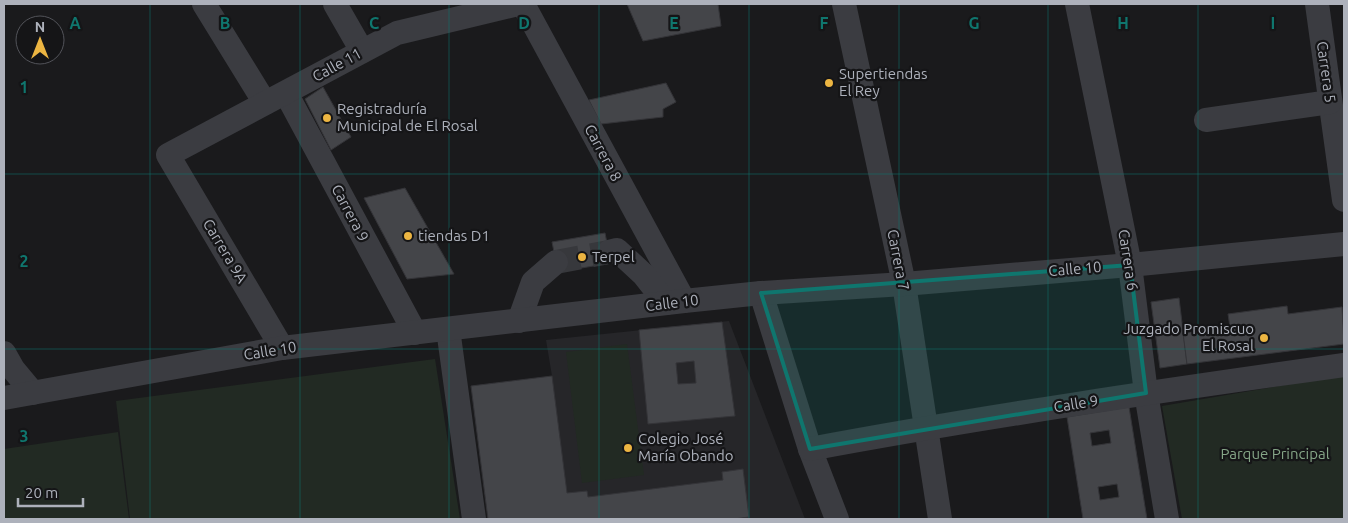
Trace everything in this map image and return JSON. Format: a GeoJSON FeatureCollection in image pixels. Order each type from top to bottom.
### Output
{"type":"FeatureCollection","features":[{"type":"Feature","properties":{"kind":"street"},"geometry":{"type":"LineString","coordinates":[[204,4],[265,104]]}},
{"type":"Feature","properties":{"kind":"street"},"geometry":{"type":"LineString","coordinates":[[335,4],[362,51]]}},
{"type":"Feature","properties":{"kind":"street","name":"Calle 11"},"geometry":{"type":"LineString","coordinates":[[168,155],[397,33],[518,4]]}},
{"type":"Feature","properties":{"kind":"street","name":"Carrera 8"},"geometry":{"type":"LineString","coordinates":[[523,4],[642,224],[675,302]]}},
{"type":"Feature","properties":{"kind":"street","name":"Carrera 7"},"geometry":{"type":"LineString","coordinates":[[844,4],[904,284],[940,519]]}},
{"type":"Feature","properties":{"kind":"street","name":"Carrera 6"},"geometry":{"type":"LineString","coordinates":[[1078,4],[1130,265],[1146,393],[1167,519]]}},
{"type":"Feature","properties":{"kind":"street","name":"Carrera 5"},"geometry":{"type":"LineString","coordinates":[[1317,4],[1344,200]]}},
{"type":"Feature","properties":{"kind":"street","name":"Carrera 9"},"geometry":{"type":"LineString","coordinates":[[286,93],[415,333]]}},
{"type":"Feature","properties":{"kind":"street"},"geometry":{"type":"LineString","coordinates":[[1206,120],[1330,102]]}},
{"type":"Feature","properties":{"kind":"street","name":"Carrera 9A"},"geometry":{"type":"LineString","coordinates":[[168,155],[282,348]]}},
{"type":"Feature","properties":{"kind":"street"},"geometry":{"type":"LineString","coordinates":[[642,224],[613,251],[675,302]]}},
{"type":"Feature","properties":{"kind":"street","name":"Calle 10"},"geometry":{"type":"LineString","coordinates":[[4,398],[282,348],[761,292],[904,284],[1130,265],[1344,244]]}},
{"type":"Feature","properties":{"kind":"street"},"geometry":{"type":"LineString","coordinates":[[519,321],[533,282],[556,262]]}},
{"type":"Feature","properties":{"kind":"street"},"geometry":{"type":"LineString","coordinates":[[761,292],[810,449],[837,519]]}},
{"type":"Feature","properties":{"kind":"street"},"geometry":{"type":"LineString","coordinates":[[448,329],[474,519]]}},
{"type":"Feature","properties":{"kind":"street"},"geometry":{"type":"LineString","coordinates":[[4,353],[13,369],[33,393]]}},
{"type":"Feature","properties":{"kind":"street","name":"Calle 9"},"geometry":{"type":"LineString","coordinates":[[810,449],[926,427],[1344,365]]}},
{"type":"Feature","properties":{"kind":"highlighted area"},"geometry":{"type":"Polygon","coordinates":[[[1130,265],[1146,393],[810,449],[761,293],[1130,265]]]}},
{"type":"Feature","properties":{"kind":"shaded area","name":"Colegio José María Obando"},"geometry":{"type":"Polygon","coordinates":[[[729,321],[805,519],[488,519],[471,386],[552,376],[546,340],[729,321]]]}},
{"type":"Feature","properties":{"kind":"green space"},"geometry":{"type":"Polygon","coordinates":[[[627,344],[644,475],[582,483],[566,352],[627,344]]]}},
{"type":"Feature","properties":{"kind":"green space"},"geometry":{"type":"Polygon","coordinates":[[[435,359],[460,519],[130,519],[116,401],[435,359]]]}},
{"type":"Feature","properties":{"kind":"green space","name":"Parque Principal"},"geometry":{"type":"Polygon","coordinates":[[[1344,375],[1344,519],[1182,519],[1162,406],[1344,375]]]}},
{"type":"Feature","properties":{"kind":"green space"},"geometry":{"type":"Polygon","coordinates":[[[118,432],[129,519],[4,519],[4,449],[118,432]]]}},
{"type":"Feature","properties":{"kind":"building"},"geometry":{"type":"Polygon","coordinates":[[[627,4],[718,4],[721,26],[643,41],[627,4]]]}},
{"type":"Feature","properties":{"kind":"building"},"geometry":{"type":"Polygon","coordinates":[[[666,83],[676,102],[663,109],[663,117],[601,124],[589,100],[666,83]]]}},
{"type":"Feature","properties":{"kind":"building","name":"Registraduría Municipal de El Rosal"},"geometry":{"type":"Polygon","coordinates":[[[323,87],[351,137],[331,150],[305,99],[323,87]]]}},
{"type":"Feature","properties":{"kind":"building","name":"tiendas D1"},"geometry":{"type":"Polygon","coordinates":[[[405,188],[454,274],[407,279],[364,198],[405,188]]]}},
{"type":"Feature","properties":{"kind":"building","name":"Terpel"},"geometry":{"type":"Polygon","coordinates":[[[605,233],[611,263],[558,272],[552,242],[605,233]]]}},
{"type":"Feature","properties":{"kind":"building"},"geometry":{"type":"Polygon","coordinates":[[[1179,298],[1187,364],[1160,368],[1151,302],[1179,298]]]}},
{"type":"Feature","properties":{"kind":"building","name":"Juzgado Promiscuo El Rosal"},"geometry":{"type":"Polygon","coordinates":[[[1287,306],[1288,314],[1342,307],[1344,344],[1187,364],[1183,333],[1230,327],[1228,314],[1287,306]]]}},
{"type":"Feature","properties":{"kind":"building"},"geometry":{"type":"Polygon","coordinates":[[[722,322],[735,416],[648,424],[639,330],[722,322]],[[694,361],[676,363],[678,384],[696,383],[694,361]]]}},
{"type":"Feature","properties":{"kind":"building"},"geometry":{"type":"Polygon","coordinates":[[[552,376],[567,493],[587,491],[588,497],[723,480],[722,472],[743,469],[749,517],[734,519],[488,519],[471,386],[552,376]]]}},
{"type":"Feature","properties":{"kind":"building"},"geometry":{"type":"Polygon","coordinates":[[[1129,407],[1147,519],[1083,519],[1067,417],[1129,407]],[[1109,430],[1090,433],[1092,446],[1111,443],[1109,430]],[[1117,484],[1098,487],[1100,500],[1119,497],[1117,484]]]}},
{"type":"Feature","properties":{"kind":"tunnel"},"geometry":{"type":"LineString","coordinates":[[556,262],[609,252]]}},
{"type":"Feature","properties":{"kind":"place","name":"Supertiendas El Rey"},"geometry":{"type":"Point","coordinates":[829,83]}},
{"type":"Feature","properties":{"kind":"place","name":"Registraduría Municipal de El Rosal"},"geometry":{"type":"Point","coordinates":[327,118]}},
{"type":"Feature","properties":{"kind":"place","name":"tiendas D1"},"geometry":{"type":"Point","coordinates":[408,236]}},
{"type":"Feature","properties":{"kind":"place","name":"Terpel"},"geometry":{"type":"Point","coordinates":[582,257]}},
{"type":"Feature","properties":{"kind":"place","name":"Juzgado Promiscuo El Rosal"},"geometry":{"type":"Point","coordinates":[1264,338]}},
{"type":"Feature","properties":{"kind":"place","name":"Colegio José María Obando"},"geometry":{"type":"Point","coordinates":[628,448]}}]}
